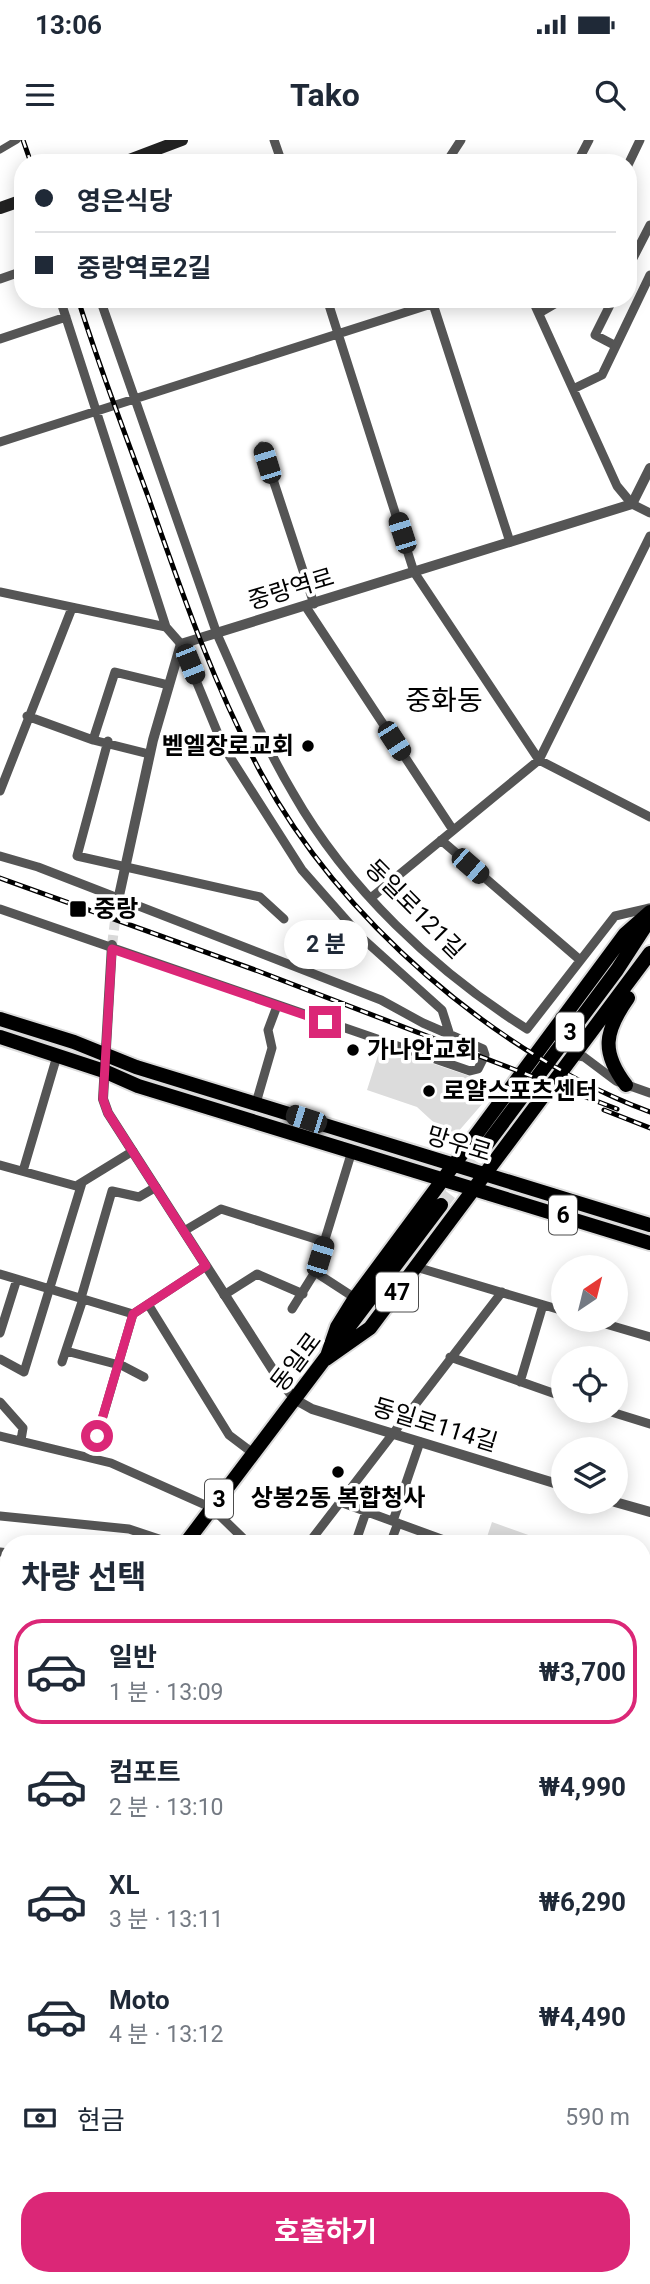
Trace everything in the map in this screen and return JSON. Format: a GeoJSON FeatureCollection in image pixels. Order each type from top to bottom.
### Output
{"type":"FeatureCollection","features":[{"type":"Feature","properties":{"kind":"main road"},"geometry":{"type":"LineString","coordinates":[[145,154],[182,140]]}},
{"type":"Feature","properties":{"kind":"main road"},"geometry":{"type":"LineString","coordinates":[[326,1359],[337,1327],[355,1298],[435,1201],[442,1178],[452,1165],[481,1139],[625,934],[650,910]]}},
{"type":"Feature","properties":{"kind":"main road","name":"3"},"geometry":{"type":"LineString","coordinates":[[481,1139],[617,970],[650,919]]}},
{"type":"Feature","properties":{"kind":"main road"},"geometry":{"type":"LineString","coordinates":[[485,1175],[650,954]]}},
{"type":"Feature","properties":{"kind":"main road"},"geometry":{"type":"LineString","coordinates":[[626,1085],[609,1061],[607,1046],[620,1009],[643,977],[650,954]]}},
{"type":"Feature","properties":{"kind":"main road","name":"망우로"},"geometry":{"type":"LineString","coordinates":[[0,1019],[136,1067],[650,1225]]}},
{"type":"Feature","properties":{"kind":"main road","name":"망우로"},"geometry":{"type":"LineString","coordinates":[[0,1037],[104,1071],[138,1086],[650,1243]]}},
{"type":"Feature","properties":{"kind":"main road"},"geometry":{"type":"LineString","coordinates":[[481,1139],[475,1142],[481,1150],[492,1156],[502,1152]]}},
{"type":"Feature","properties":{"kind":"main road","name":"47"},"geometry":{"type":"LineString","coordinates":[[326,1359],[370,1328],[485,1175]]}},
{"type":"Feature","properties":{"kind":"main road"},"geometry":{"type":"LineString","coordinates":[[435,1201],[444,1197],[453,1204],[457,1212]]}},
{"type":"Feature","properties":{"kind":"main road","name":"동일로"},"geometry":{"type":"LineString","coordinates":[[192,1535],[326,1359],[435,1201]]}},
{"type":"Feature","properties":{"kind":"street"},"geometry":{"type":"LineString","coordinates":[[0,150],[17,140]]}},
{"type":"Feature","properties":{"kind":"street"},"geometry":{"type":"LineString","coordinates":[[637,250],[650,225]]}},
{"type":"Feature","properties":{"kind":"street"},"geometry":{"type":"LineString","coordinates":[[637,302],[650,275]]}},
{"type":"Feature","properties":{"kind":"street"},"geometry":{"type":"LineString","coordinates":[[63,308],[166,627],[181,644],[223,746],[302,870],[362,938],[442,1010],[449,1032]]}},
{"type":"Feature","properties":{"kind":"street","name":"동일로121길"},"geometry":{"type":"LineString","coordinates":[[103,308],[217,634],[293,793],[339,858],[372,897],[404,932],[458,979],[527,1029],[615,916],[650,910]]}},
{"type":"Feature","properties":{"kind":"street"},"geometry":{"type":"LineString","coordinates":[[329,308],[414,572],[538,760],[650,817]]}},
{"type":"Feature","properties":{"kind":"street"},"geometry":{"type":"LineString","coordinates":[[0,442],[421,308]]}},
{"type":"Feature","properties":{"kind":"street"},"geometry":{"type":"LineString","coordinates":[[434,308],[510,542]]}},
{"type":"Feature","properties":{"kind":"street"},"geometry":{"type":"LineString","coordinates":[[536,308],[617,486],[632,504],[650,513]]}},
{"type":"Feature","properties":{"kind":"street"},"geometry":{"type":"LineString","coordinates":[[539,313],[548,308]]}},
{"type":"Feature","properties":{"kind":"street"},"geometry":{"type":"LineString","coordinates":[[608,308],[595,335],[616,346]]}},
{"type":"Feature","properties":{"kind":"street"},"geometry":{"type":"LineString","coordinates":[[573,389],[602,375],[634,308]]}},
{"type":"Feature","properties":{"kind":"street"},"geometry":{"type":"LineString","coordinates":[[0,339],[66,317]]}},
{"type":"Feature","properties":{"kind":"street"},"geometry":{"type":"LineString","coordinates":[[262,446],[310,605],[453,830]]}},
{"type":"Feature","properties":{"kind":"street"},"geometry":{"type":"LineString","coordinates":[[632,504],[650,468]]}},
{"type":"Feature","properties":{"kind":"street","name":"중랑역로"},"geometry":{"type":"LineString","coordinates":[[181,644],[632,504]]}},
{"type":"Feature","properties":{"kind":"street"},"geometry":{"type":"LineString","coordinates":[[372,897],[538,760],[650,536]]}},
{"type":"Feature","properties":{"kind":"street"},"geometry":{"type":"LineString","coordinates":[[0,592],[166,627]]}},
{"type":"Feature","properties":{"kind":"street"},"geometry":{"type":"LineString","coordinates":[[0,791],[27,716],[72,608]]}},
{"type":"Feature","properties":{"kind":"street"},"geometry":{"type":"LineString","coordinates":[[117,901],[149,754],[181,644]]}},
{"type":"Feature","properties":{"kind":"street"},"geometry":{"type":"LineString","coordinates":[[93,740],[116,672],[169,685]]}},
{"type":"Feature","properties":{"kind":"street"},"geometry":{"type":"LineString","coordinates":[[27,716],[93,740],[108,741],[149,754]]}},
{"type":"Feature","properties":{"kind":"street"},"geometry":{"type":"LineString","coordinates":[[108,741],[77,856],[260,897],[284,919]]}},
{"type":"Feature","properties":{"kind":"street"},"geometry":{"type":"LineString","coordinates":[[441,840],[580,960]]}},
{"type":"Feature","properties":{"kind":"street"},"geometry":{"type":"LineString","coordinates":[[0,856],[381,1000],[423,1023],[483,1049],[485,1055],[478,1069],[470,1071],[0,909]]}},
{"type":"Feature","properties":{"kind":"street"},"geometry":{"type":"LineString","coordinates":[[112,947],[103,1099],[132,1151],[224,1295],[280,1381],[296,1400]]}},
{"type":"Feature","properties":{"kind":"street"},"geometry":{"type":"LineString","coordinates":[[256,1103],[272,1048],[268,1030],[277,1006]]}},
{"type":"Feature","properties":{"kind":"street"},"geometry":{"type":"LineString","coordinates":[[575,1055],[584,1057],[626,1085],[650,1093]]}},
{"type":"Feature","properties":{"kind":"street"},"geometry":{"type":"LineString","coordinates":[[23,1171],[57,1056]]}},
{"type":"Feature","properties":{"kind":"street"},"geometry":{"type":"LineString","coordinates":[[292,1309],[316,1272],[352,1150]]}},
{"type":"Feature","properties":{"kind":"street"},"geometry":{"type":"LineString","coordinates":[[0,1165],[72,1185],[82,1183],[132,1151]]}},
{"type":"Feature","properties":{"kind":"street"},"geometry":{"type":"LineString","coordinates":[[0,1359],[24,1372],[82,1183]]}},
{"type":"Feature","properties":{"kind":"street"},"geometry":{"type":"LineString","coordinates":[[62,1362],[112,1191],[141,1197],[156,1187]]}},
{"type":"Feature","properties":{"kind":"street"},"geometry":{"type":"LineString","coordinates":[[184,1231],[221,1209],[324,1242]]}},
{"type":"Feature","properties":{"kind":"street"},"geometry":{"type":"LineString","coordinates":[[91,1457],[133,1314],[206,1266]]}},
{"type":"Feature","properties":{"kind":"street"},"geometry":{"type":"LineString","coordinates":[[416,1267],[551,1307]]}},
{"type":"Feature","properties":{"kind":"street"},"geometry":{"type":"LineString","coordinates":[[316,1272],[355,1298]]}},
{"type":"Feature","properties":{"kind":"street"},"geometry":{"type":"LineString","coordinates":[[0,1274],[133,1314]]}},
{"type":"Feature","properties":{"kind":"street"},"geometry":{"type":"LineString","coordinates":[[224,1295],[257,1274],[303,1294]]}},
{"type":"Feature","properties":{"kind":"street"},"geometry":{"type":"LineString","coordinates":[[0,1333],[17,1279]]}},
{"type":"Feature","properties":{"kind":"street"},"geometry":{"type":"LineString","coordinates":[[315,1535],[502,1292]]}},
{"type":"Feature","properties":{"kind":"street"},"geometry":{"type":"LineString","coordinates":[[148,1304],[226,1432],[254,1454]]}},
{"type":"Feature","properties":{"kind":"street"},"geometry":{"type":"LineString","coordinates":[[520,1382],[543,1305]]}},
{"type":"Feature","properties":{"kind":"street"},"geometry":{"type":"LineString","coordinates":[[628,1331],[650,1337]]}},
{"type":"Feature","properties":{"kind":"street"},"geometry":{"type":"LineString","coordinates":[[66,1351],[118,1365],[144,1377]]}},
{"type":"Feature","properties":{"kind":"street"},"geometry":{"type":"LineString","coordinates":[[450,1357],[551,1393]]}},
{"type":"Feature","properties":{"kind":"street","name":"동일로114길"},"geometry":{"type":"LineString","coordinates":[[296,1400],[391,1434],[551,1482]]}},
{"type":"Feature","properties":{"kind":"street"},"geometry":{"type":"LineString","coordinates":[[0,1402],[23,1428],[20,1440]]}},
{"type":"Feature","properties":{"kind":"street"},"geometry":{"type":"LineString","coordinates":[[628,1417],[650,1424]]}},
{"type":"Feature","properties":{"kind":"street"},"geometry":{"type":"LineString","coordinates":[[0,1436],[91,1457],[212,1508],[240,1535]]}},
{"type":"Feature","properties":{"kind":"street"},"geometry":{"type":"LineString","coordinates":[[392,1535],[420,1442]]}},
{"type":"Feature","properties":{"kind":"street"},"geometry":{"type":"LineString","coordinates":[[340,1502],[430,1535]]}},
{"type":"Feature","properties":{"kind":"street"},"geometry":{"type":"LineString","coordinates":[[628,1506],[650,1512]]}},
{"type":"Feature","properties":{"kind":"street"},"geometry":{"type":"LineString","coordinates":[[358,1535],[366,1512]]}},
{"type":"Feature","properties":{"kind":"street"},"geometry":{"type":"LineString","coordinates":[[0,1516],[129,1529],[153,1535]]}},
{"type":"Feature","properties":{"kind":"shaded area","name":"로얄스포츠센터"},"geometry":{"type":"Polygon","coordinates":[[[381,1046],[487,1082],[484,1089],[490,1095],[457,1133],[440,1138],[442,1130],[417,1107],[367,1090],[381,1046]]]}},
{"type":"Feature","properties":{"kind":"shaded area"},"geometry":{"type":"Polygon","coordinates":[[[492,1522],[528,1535],[488,1535],[492,1522]]]}},
{"type":"Feature","properties":{"kind":"tunnel"},"geometry":{"type":"LineString","coordinates":[[112,945],[117,905]]}},
{"type":"Feature","properties":{"kind":"tunnel"},"geometry":{"type":"LineString","coordinates":[[441,1205],[487,1144]]}},
{"type":"Feature","properties":{"kind":"railway"},"geometry":{"type":"LineString","coordinates":[[23,140],[28,154]]}},
{"type":"Feature","properties":{"kind":"railway"},"geometry":{"type":"LineString","coordinates":[[81,308],[200,639],[244,740],[294,827],[334,880],[378,929],[427,976],[479,1018],[535,1055],[592,1087],[650,1112]]}},
{"type":"Feature","properties":{"kind":"railway"},"geometry":{"type":"LineString","coordinates":[[0,878],[258,971],[617,1109]]}},
{"type":"Feature","properties":{"kind":"railway"},"geometry":{"type":"LineString","coordinates":[[604,1110],[650,1128]]}},
{"type":"Feature","properties":{"kind":"place","name":"벧엘장로교회"},"geometry":{"type":"Point","coordinates":[308,746]}},
{"type":"Feature","properties":{"kind":"place","name":"중랑"},"geometry":{"type":"Point","coordinates":[78,909]}},
{"type":"Feature","properties":{"kind":"place","name":"가나안교회"},"geometry":{"type":"Point","coordinates":[353,1050]}},
{"type":"Feature","properties":{"kind":"place","name":"로얄스포츠센터"},"geometry":{"type":"Point","coordinates":[429,1091]}},
{"type":"Feature","properties":{"kind":"place","name":"상봉2동 복합청사"},"geometry":{"type":"Point","coordinates":[338,1472]}},
{"type":"Feature","properties":{"kind":"district","name":"중화동"},"geometry":{"type":"Point","coordinates":[444,700]}},
{"type":"Feature","properties":{"kind":"route"},"geometry":{"type":"LineString","coordinates":[[97,1436],[133,1314],[206,1266],[108,1113],[103,1099],[112,949],[325,1022]]}}]}
